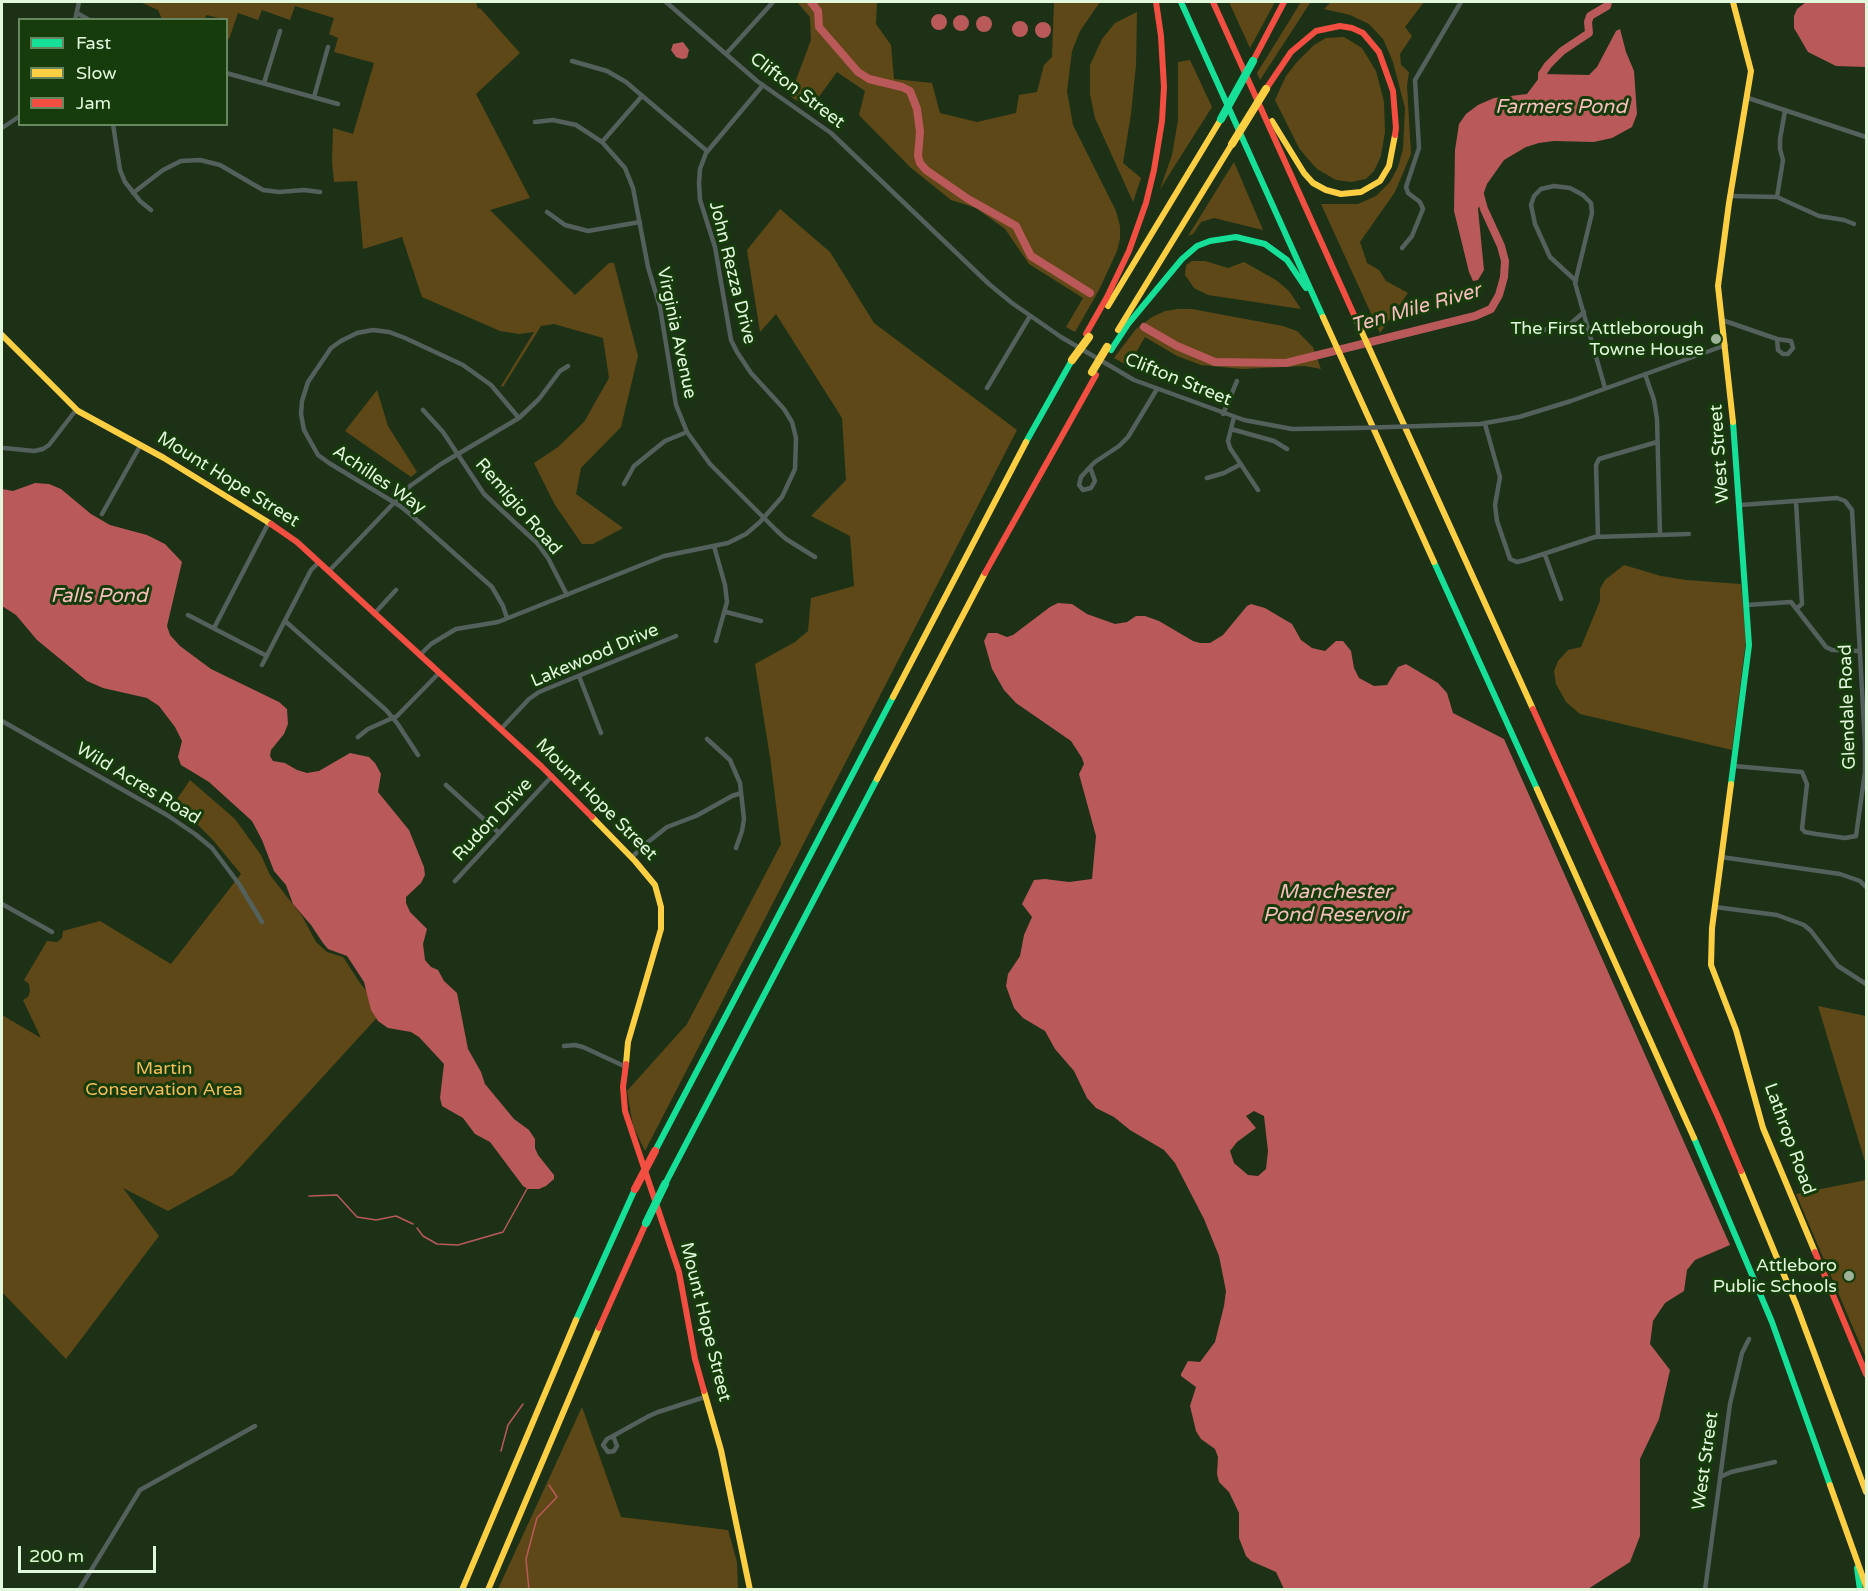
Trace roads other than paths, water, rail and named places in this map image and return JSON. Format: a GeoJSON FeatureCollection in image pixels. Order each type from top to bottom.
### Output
{"type":"FeatureCollection","features":[{"type":"Feature","properties":{"kind":"main road"},"geometry":{"type":"LineString","coordinates":[[1088,336],[1129,251],[1146,203],[1154,170],[1161,129],[1164,87],[1163,53],[1156,2]]}},
{"type":"Feature","properties":{"kind":"main road"},"geometry":{"type":"LineString","coordinates":[[1181,2],[1691,1130],[1776,1333],[1866,1586]]}},
{"type":"Feature","properties":{"kind":"main road"},"geometry":{"type":"LineString","coordinates":[[1214,2],[1736,1157],[1796,1304],[1866,1492]]}},
{"type":"Feature","properties":{"kind":"main road"},"geometry":{"type":"LineString","coordinates":[[462,1590],[580,1309],[654,1151],[1023,448],[1072,360],[1221,119],[1284,2]]}},
{"type":"Feature","properties":{"kind":"main road","name":"West Street"},"geometry":{"type":"LineString","coordinates":[[1714,908],[1749,645],[1740,505],[1726,344],[1718,286],[1751,71],[1733,2]]}},
{"type":"Feature","properties":{"kind":"main road"},"geometry":{"type":"LineString","coordinates":[[488,1590],[610,1302],[665,1184],[986,571],[1094,374],[1232,144],[1291,52],[1316,31],[1340,26],[1363,33],[1381,56],[1394,97],[1396,135],[1393,155],[1387,172],[1376,184],[1361,192],[1341,194],[1322,189],[1304,173],[1259,103]]}},
{"type":"Feature","properties":{"kind":"main road"},"geometry":{"type":"LineString","coordinates":[[1109,349],[1182,259],[1197,246],[1216,239],[1243,238],[1261,242],[1270,247],[1290,264],[1321,310]]}},
{"type":"Feature","properties":{"kind":"main road","name":"Mount Hope Street"},"geometry":{"type":"LineString","coordinates":[[2,336],[76,410],[164,458],[285,532],[552,776],[632,858],[655,885],[661,908],[661,928],[628,1042],[623,1087],[625,1111],[679,1272],[695,1359],[721,1450],[750,1590]]}},
{"type":"Feature","properties":{"kind":"main road","name":"Lathrop Road"},"geometry":{"type":"LineString","coordinates":[[1714,908],[1710,947],[1712,964],[1736,1030],[1759,1115],[1866,1374]]}},
{"type":"Feature","properties":{"kind":"main road"},"geometry":{"type":"LineString","coordinates":[[1854,1550],[1860,1590]]}},
{"type":"Feature","properties":{"kind":"street"},"geometry":{"type":"LineString","coordinates":[[75,18],[79,2]]}},
{"type":"Feature","properties":{"kind":"street","name":"Clifton Street"},"geometry":{"type":"LineString","coordinates":[[666,2],[763,85],[843,144],[989,284],[1030,316],[1134,380],[1223,414],[1269,426],[1292,429],[1485,424],[1519,417],[1726,344]]}},
{"type":"Feature","properties":{"kind":"street"},"geometry":{"type":"LineString","coordinates":[[726,54],[773,2]]}},
{"type":"Feature","properties":{"kind":"street"},"geometry":{"type":"LineString","coordinates":[[1402,248],[1415,231],[1423,206],[1408,192],[1406,187],[1419,148],[1414,82],[1461,2]]}},
{"type":"Feature","properties":{"kind":"street"},"geometry":{"type":"LineString","coordinates":[[76,13],[85,18]]}},
{"type":"Feature","properties":{"kind":"street"},"geometry":{"type":"LineString","coordinates":[[264,83],[280,31]]}},
{"type":"Feature","properties":{"kind":"street"},"geometry":{"type":"LineString","coordinates":[[314,97],[328,47]]}},
{"type":"Feature","properties":{"kind":"street"},"geometry":{"type":"LineString","coordinates":[[572,61],[607,71],[626,82],[707,151]]}},
{"type":"Feature","properties":{"kind":"street"},"geometry":{"type":"LineString","coordinates":[[228,74],[338,104]]}},
{"type":"Feature","properties":{"kind":"street","name":"John Rezza Drive"},"geometry":{"type":"LineString","coordinates":[[420,656],[431,644],[456,629],[507,618],[664,556],[728,543],[746,534],[764,518],[789,483],[795,469],[796,438],[792,422],[784,409],[750,373],[731,340],[715,247],[700,200],[700,169],[707,151],[763,85]]}},
{"type":"Feature","properties":{"kind":"street"},"geometry":{"type":"LineString","coordinates":[[602,142],[642,96]]}},
{"type":"Feature","properties":{"kind":"street"},"geometry":{"type":"LineString","coordinates":[[1748,98],[1866,137]]}},
{"type":"Feature","properties":{"kind":"street"},"geometry":{"type":"LineString","coordinates":[[1777,197],[1783,160],[1780,139],[1785,111]]}},
{"type":"Feature","properties":{"kind":"street"},"geometry":{"type":"LineString","coordinates":[[2,128],[18,117]]}},
{"type":"Feature","properties":{"kind":"street","name":"Virginia Avenue"},"geometry":{"type":"LineString","coordinates":[[535,122],[553,120],[576,125],[602,142],[620,160],[633,188],[648,267],[660,307],[676,405],[687,432],[710,464],[764,518],[786,539],[815,557]]}},
{"type":"Feature","properties":{"kind":"street"},"geometry":{"type":"LineString","coordinates":[[113,126],[120,170],[133,193],[151,210]]}},
{"type":"Feature","properties":{"kind":"street"},"geometry":{"type":"LineString","coordinates":[[133,193],[163,170],[181,161],[200,160],[220,165],[263,190],[320,192]]}},
{"type":"Feature","properties":{"kind":"street"},"geometry":{"type":"LineString","coordinates":[[1576,281],[1550,257],[1535,224],[1531,205],[1534,196],[1541,189],[1554,186],[1570,188],[1583,195],[1590,203],[1592,213],[1576,281],[1605,388]]}},
{"type":"Feature","properties":{"kind":"street"},"geometry":{"type":"LineString","coordinates":[[1730,196],[1777,197],[1819,216],[1854,224]]}},
{"type":"Feature","properties":{"kind":"street"},"geometry":{"type":"LineString","coordinates":[[547,212],[565,225],[588,231],[640,222]]}},
{"type":"Feature","properties":{"kind":"street"},"geometry":{"type":"LineString","coordinates":[[1543,330],[1569,325],[1584,312]]}},
{"type":"Feature","properties":{"kind":"street"},"geometry":{"type":"LineString","coordinates":[[987,388],[1030,316]]}},
{"type":"Feature","properties":{"kind":"street"},"geometry":{"type":"LineString","coordinates":[[1722,320],[1777,339]]}},
{"type":"Feature","properties":{"kind":"street","name":"Achilles Way"},"geometry":{"type":"LineString","coordinates":[[507,618],[492,587],[410,514],[318,455],[304,430],[301,414],[302,401],[308,382],[325,356],[341,341],[357,333],[373,330],[389,333],[426,347],[463,365],[501,394],[519,418]]}},
{"type":"Feature","properties":{"kind":"street"},"geometry":{"type":"LineString","coordinates":[[329,571],[394,502],[424,475],[519,418],[539,399],[560,371],[568,366]]}},
{"type":"Feature","properties":{"kind":"street"},"geometry":{"type":"LineString","coordinates":[[1645,374],[1654,400],[1657,419],[1660,535]]}},
{"type":"Feature","properties":{"kind":"street"},"geometry":{"type":"LineString","coordinates":[[1223,414],[1237,381]]}},
{"type":"Feature","properties":{"kind":"street"},"geometry":{"type":"LineString","coordinates":[[1090,466],[1095,481],[1091,488],[1083,490],[1079,481],[1090,466],[1123,443],[1157,389]]}},
{"type":"Feature","properties":{"kind":"street"},"geometry":{"type":"LineString","coordinates":[[4,448],[34,451],[42,449],[49,445],[76,410]]}},
{"type":"Feature","properties":{"kind":"street","name":"Remigio Road"},"geometry":{"type":"LineString","coordinates":[[423,410],[443,432],[484,494],[543,550],[560,578],[567,595]]}},
{"type":"Feature","properties":{"kind":"street"},"geometry":{"type":"LineString","coordinates":[[1234,417],[1228,441],[1230,448],[1258,490]]}},
{"type":"Feature","properties":{"kind":"street"},"geometry":{"type":"LineString","coordinates":[[1485,424],[1500,477],[1495,505],[1497,521],[1511,559],[1517,562],[1545,555],[1598,537],[1689,534]]}},
{"type":"Feature","properties":{"kind":"street","name":"Clifton Street"},"geometry":{"type":"LineString","coordinates":[[1231,429],[1274,441],[1287,449]]}},
{"type":"Feature","properties":{"kind":"street"},"geometry":{"type":"LineString","coordinates":[[624,484],[634,466],[665,441],[687,432]]}},
{"type":"Feature","properties":{"kind":"street"},"geometry":{"type":"LineString","coordinates":[[1598,537],[1596,465],[1599,459],[1657,442]]}},
{"type":"Feature","properties":{"kind":"street"},"geometry":{"type":"LineString","coordinates":[[102,514],[140,446]]}},
{"type":"Feature","properties":{"kind":"street"},"geometry":{"type":"LineString","coordinates":[[1207,478],[1224,473],[1241,464]]}},
{"type":"Feature","properties":{"kind":"street","name":"Glendale Road"},"geometry":{"type":"LineString","coordinates":[[1734,766],[1802,772],[1807,784],[1802,829],[1805,832],[1845,838],[1856,836],[1861,807],[1866,744],[1852,510],[1845,501],[1837,498],[1740,505]]}},
{"type":"Feature","properties":{"kind":"street"},"geometry":{"type":"LineString","coordinates":[[1796,502],[1802,604],[1797,608]]}},
{"type":"Feature","properties":{"kind":"street"},"geometry":{"type":"LineString","coordinates":[[214,628],[269,522]]}},
{"type":"Feature","properties":{"kind":"street"},"geometry":{"type":"LineString","coordinates":[[714,546],[727,592],[726,612],[716,641]]}},
{"type":"Feature","properties":{"kind":"street"},"geometry":{"type":"LineString","coordinates":[[1545,555],[1561,599]]}},
{"type":"Feature","properties":{"kind":"street"},"geometry":{"type":"LineString","coordinates":[[262,665],[311,570],[319,562]]}},
{"type":"Feature","properties":{"kind":"street"},"geometry":{"type":"LineString","coordinates":[[374,614],[396,590]]}},
{"type":"Feature","properties":{"kind":"street"},"geometry":{"type":"LineString","coordinates":[[1747,605],[1791,602],[1826,648],[1860,651]]}},
{"type":"Feature","properties":{"kind":"street"},"geometry":{"type":"LineString","coordinates":[[726,612],[761,621]]}},
{"type":"Feature","properties":{"kind":"street"},"geometry":{"type":"LineString","coordinates":[[188,615],[267,656]]}},
{"type":"Feature","properties":{"kind":"street"},"geometry":{"type":"LineString","coordinates":[[285,621],[393,718],[418,755]]}},
{"type":"Feature","properties":{"kind":"street","name":"Lakewood Drive"},"geometry":{"type":"LineString","coordinates":[[501,729],[529,699],[539,692],[676,636]]}},
{"type":"Feature","properties":{"kind":"street"},"geometry":{"type":"LineString","coordinates":[[358,737],[368,729],[393,718],[409,705],[439,673]]}},
{"type":"Feature","properties":{"kind":"street"},"geometry":{"type":"LineString","coordinates":[[579,676],[601,733]]}},
{"type":"Feature","properties":{"kind":"street","name":"Wild Acres Road"},"geometry":{"type":"LineString","coordinates":[[2,721],[167,815],[195,834],[212,848],[239,884],[262,922]]}},
{"type":"Feature","properties":{"kind":"street"},"geometry":{"type":"LineString","coordinates":[[707,739],[730,760],[738,776],[744,819],[736,848]]}},
{"type":"Feature","properties":{"kind":"street","name":"Rudon Drive"},"geometry":{"type":"LineString","coordinates":[[454,881],[552,776]]}},
{"type":"Feature","properties":{"kind":"street"},"geometry":{"type":"LineString","coordinates":[[446,785],[499,833]]}},
{"type":"Feature","properties":{"kind":"street"},"geometry":{"type":"LineString","coordinates":[[632,858],[667,827],[696,816],[741,793]]}},
{"type":"Feature","properties":{"kind":"street"},"geometry":{"type":"LineString","coordinates":[[1721,857],[1840,873],[1860,881],[1866,887]]}},
{"type":"Feature","properties":{"kind":"street"},"geometry":{"type":"LineString","coordinates":[[2,904],[52,932]]}},
{"type":"Feature","properties":{"kind":"street"},"geometry":{"type":"LineString","coordinates":[[1714,908],[1777,915],[1804,925],[1838,966],[1866,984]]}},
{"type":"Feature","properties":{"kind":"street"},"geometry":{"type":"LineString","coordinates":[[564,1046],[583,1047],[624,1066]]}},
{"type":"Feature","properties":{"kind":"street","name":"West Street"},"geometry":{"type":"LineString","coordinates":[[1705,1590],[1737,1372],[1749,1339]]}},
{"type":"Feature","properties":{"kind":"street"},"geometry":{"type":"LineString","coordinates":[[613,1436],[658,1412],[705,1397]]}},
{"type":"Feature","properties":{"kind":"street"},"geometry":{"type":"LineString","coordinates":[[79,1590],[140,1490],[255,1426]]}},
{"type":"Feature","properties":{"kind":"street"},"geometry":{"type":"LineString","coordinates":[[1720,1477],[1731,1472],[1775,1462]]}},
{"type":"Feature","properties":{"kind":"water"},"geometry":{"type":"Polygon","coordinates":[[[1806,2],[1866,2],[1866,67],[1836,66],[1808,52],[1794,28],[1794,16],[1797,9],[1806,2]]]}},
{"type":"Feature","properties":{"kind":"water"},"geometry":{"type":"Polygon","coordinates":[[[936,14],[942,14],[947,22],[945,28],[936,30],[931,25],[931,19],[936,14]]]}},
{"type":"Feature","properties":{"kind":"water"},"geometry":{"type":"Polygon","coordinates":[[[958,15],[964,15],[969,23],[967,29],[958,31],[953,26],[953,20],[958,15]]]}},
{"type":"Feature","properties":{"kind":"water"},"geometry":{"type":"Polygon","coordinates":[[[981,16],[987,16],[992,24],[990,30],[981,32],[976,27],[976,21],[981,16]]]}},
{"type":"Feature","properties":{"kind":"water"},"geometry":{"type":"Polygon","coordinates":[[[1017,21],[1023,21],[1028,29],[1026,35],[1017,37],[1012,32],[1012,26],[1017,21]]]}},
{"type":"Feature","properties":{"kind":"water"},"geometry":{"type":"Polygon","coordinates":[[[1040,22],[1046,22],[1051,30],[1049,36],[1040,38],[1035,33],[1035,27],[1040,22]]]}},
{"type":"Feature","properties":{"kind":"water","name":"Farmers Pond"},"geometry":{"type":"Polygon","coordinates":[[[1620,29],[1634,71],[1637,114],[1632,127],[1612,138],[1594,142],[1539,143],[1526,147],[1504,160],[1487,184],[1478,209],[1484,270],[1478,280],[1473,281],[1454,211],[1455,150],[1459,124],[1466,114],[1478,105],[1494,98],[1527,94],[1542,74],[1589,75],[1597,67],[1616,31],[1620,29]]]}},
{"type":"Feature","properties":{"kind":"water"},"geometry":{"type":"Polygon","coordinates":[[[683,42],[689,50],[687,58],[682,59],[676,57],[671,50],[673,44],[683,42]]]}},
{"type":"Feature","properties":{"kind":"water","name":"Falls Pond"},"geometry":{"type":"Polygon","coordinates":[[[35,483],[49,484],[61,489],[91,514],[110,525],[147,535],[165,544],[182,562],[167,626],[170,635],[180,646],[211,669],[279,702],[287,709],[288,724],[284,734],[271,750],[270,756],[273,761],[285,763],[307,773],[319,771],[350,753],[369,757],[375,763],[381,774],[378,792],[409,830],[424,867],[425,875],[421,883],[406,897],[406,903],[410,912],[427,929],[423,944],[425,960],[431,967],[438,970],[444,981],[457,993],[468,1049],[485,1084],[514,1119],[529,1130],[535,1139],[538,1155],[554,1175],[554,1179],[546,1186],[539,1189],[528,1189],[523,1186],[490,1142],[475,1134],[463,1118],[442,1106],[440,1098],[444,1064],[419,1037],[411,1032],[388,1028],[378,1021],[371,1010],[364,982],[347,956],[328,949],[293,904],[286,885],[274,871],[252,821],[209,782],[181,765],[178,757],[182,741],[175,727],[159,706],[147,698],[103,688],[87,681],[37,640],[16,615],[2,606],[2,489],[13,491],[35,483]]]}},
{"type":"Feature","properties":{"kind":"water","name":"Manchester Pond Reservoir"},"geometry":{"type":"Polygon","coordinates":[[[1058,603],[1072,604],[1087,614],[1115,624],[1127,622],[1136,616],[1145,616],[1200,643],[1210,643],[1223,635],[1247,606],[1251,604],[1265,608],[1292,624],[1301,640],[1312,648],[1325,651],[1336,641],[1343,641],[1351,651],[1354,668],[1359,678],[1374,686],[1387,685],[1398,667],[1406,664],[1438,683],[1447,693],[1453,713],[1504,739],[1730,1245],[1695,1260],[1687,1270],[1684,1291],[1665,1303],[1653,1321],[1650,1344],[1670,1370],[1659,1419],[1640,1459],[1640,1536],[1630,1562],[1588,1589],[1284,1589],[1276,1572],[1251,1561],[1246,1556],[1239,1538],[1239,1513],[1229,1492],[1219,1482],[1218,1457],[1215,1449],[1201,1439],[1196,1431],[1190,1406],[1196,1387],[1181,1376],[1188,1361],[1200,1362],[1215,1342],[1224,1306],[1226,1291],[1219,1256],[1204,1219],[1175,1163],[1164,1150],[1130,1130],[1114,1117],[1096,1108],[1087,1098],[1074,1071],[1055,1049],[1045,1031],[1023,1018],[1014,1008],[1006,986],[1008,974],[1020,956],[1024,935],[1032,917],[1022,904],[1034,880],[1069,882],[1092,879],[1096,836],[1079,774],[1084,764],[1082,758],[1071,741],[1016,703],[1004,690],[992,669],[984,641],[988,633],[997,633],[1007,637],[1013,635],[1058,603]],[[1254,1111],[1246,1116],[1256,1128],[1237,1142],[1230,1151],[1234,1163],[1248,1175],[1258,1176],[1266,1169],[1268,1151],[1264,1116],[1254,1111]]]}},
{"type":"Feature","properties":{"kind":"waterway","name":"Ten Mile River"},"geometry":{"type":"LineString","coordinates":[[811,2],[818,11],[819,27],[858,72],[869,79],[910,91],[917,109],[920,132],[918,156],[926,170],[968,199],[1016,226],[1031,256],[1090,293]]}},
{"type":"Feature","properties":{"kind":"waterway","name":"Ten Mile River"},"geometry":{"type":"LineString","coordinates":[[1542,84],[1542,74],[1548,65],[1562,51],[1589,33],[1590,16],[1607,6],[1608,2]]}},
{"type":"Feature","properties":{"kind":"waterway","name":"Ten Mile River"},"geometry":{"type":"LineString","coordinates":[[1144,327],[1177,346],[1215,362],[1286,363],[1475,316],[1491,309],[1499,295],[1505,261],[1479,191]]}},
{"type":"Feature","properties":{"kind":"waterway"},"geometry":{"type":"LineString","coordinates":[[417,1228],[423,1236],[437,1244],[458,1245],[503,1232],[528,1187]]}},
{"type":"Feature","properties":{"kind":"waterway"},"geometry":{"type":"LineString","coordinates":[[309,1196],[337,1195],[357,1217],[376,1220],[396,1216],[413,1224]]}},
{"type":"Feature","properties":{"kind":"waterway"},"geometry":{"type":"LineString","coordinates":[[501,1451],[508,1425],[523,1404]]}},
{"type":"Feature","properties":{"kind":"waterway"},"geometry":{"type":"LineString","coordinates":[[529,1590],[526,1559],[537,1518],[557,1497],[549,1485]]}},
{"type":"Feature","properties":{"kind":"place","name":"The First Attleborough Towne House"},"geometry":{"type":"Point","coordinates":[1716,339]}},
{"type":"Feature","properties":{"kind":"place","name":"Attleboro Public Schools"},"geometry":{"type":"Point","coordinates":[1849,1276]}},
{"type":"Feature","properties":{"kind":"park label","name":"Martin Conservation Area"},"geometry":{"type":"Point","coordinates":[164,1079]}}]}
